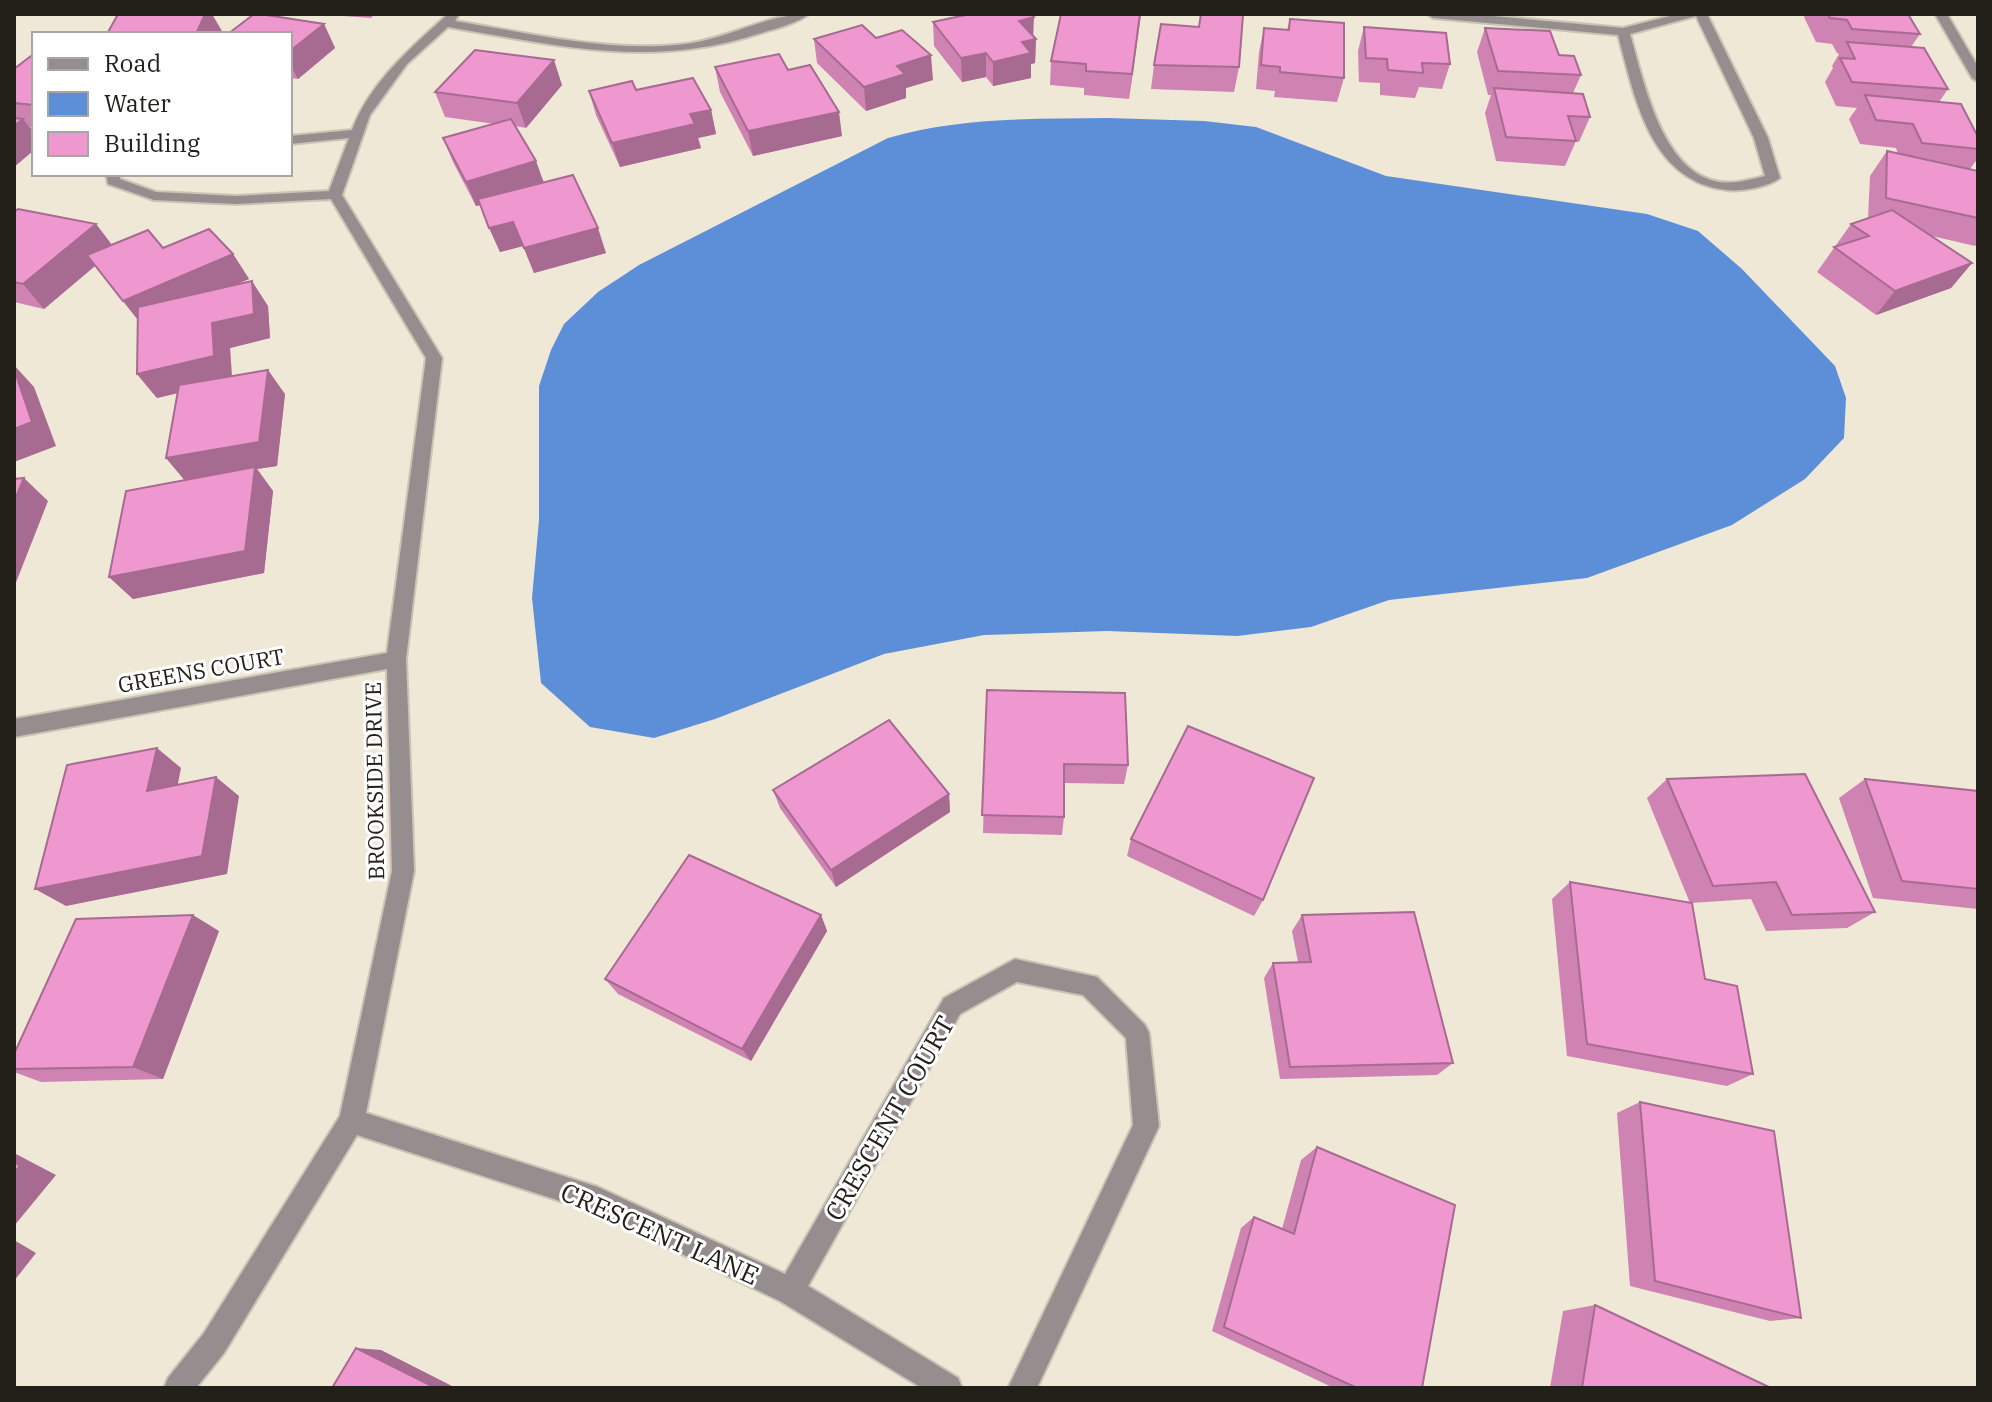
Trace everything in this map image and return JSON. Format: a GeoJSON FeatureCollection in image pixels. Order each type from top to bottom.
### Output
{"type":"FeatureCollection","features":[{"type":"Feature","properties":{"kind":"street"},"geometry":{"type":"LineString","coordinates":[[113,176],[113,181],[154,196],[236,200],[335,195],[364,115],[403,61],[450,19],[625,51],[685,48],[750,33],[803,14]]}},
{"type":"Feature","properties":{"kind":"street"},"geometry":{"type":"LineString","coordinates":[[1433,14],[1623,32],[1692,14]]}},
{"type":"Feature","properties":{"kind":"street"},"geometry":{"type":"LineString","coordinates":[[1623,32],[1652,129],[1668,157],[1690,177],[1715,185],[1752,186],[1773,178],[1761,138],[1701,14]]}},
{"type":"Feature","properties":{"kind":"street"},"geometry":{"type":"LineString","coordinates":[[1941,14],[1978,78]]}},
{"type":"Feature","properties":{"kind":"street"},"geometry":{"type":"LineString","coordinates":[[292,140],[357,133]]}},
{"type":"Feature","properties":{"kind":"street","name":"BROOKSIDE DRIVE"},"geometry":{"type":"LineString","coordinates":[[178,1388],[214,1343],[352,1121],[403,871],[396,659],[434,358],[335,195]]}},
{"type":"Feature","properties":{"kind":"street","name":"GREENS COURT"},"geometry":{"type":"LineString","coordinates":[[14,728],[396,659]]}},
{"type":"Feature","properties":{"kind":"street","name":"CRESCENT COURT"},"geometry":{"type":"LineString","coordinates":[[790,1291],[952,1006],[1015,970],[1089,985],[1137,1033],[1146,1126],[1022,1388]]}},
{"type":"Feature","properties":{"kind":"street","name":"CRESCENT LANE"},"geometry":{"type":"LineString","coordinates":[[352,1121],[598,1200],[790,1291],[948,1388]]}},
{"type":"Feature","properties":{"kind":"water"},"geometry":{"type":"Polygon","coordinates":[[[1108,118],[1204,121],[1256,127],[1386,176],[1647,214],[1698,231],[1742,269],[1835,366],[1846,398],[1844,438],[1805,479],[1732,525],[1587,578],[1389,600],[1311,627],[1237,636],[1107,631],[984,635],[884,654],[715,719],[654,738],[590,727],[541,683],[532,598],[539,520],[539,386],[564,324],[598,292],[639,265],[888,138],[970,123],[1108,118]]]}},
{"type":"Feature","properties":{"kind":"building"},"geometry":{"type":"Polygon","coordinates":[[[118,14],[205,14],[197,32],[108,32],[118,14]]]}},
{"type":"Feature","properties":{"kind":"building"},"geometry":{"type":"Polygon","coordinates":[[[254,14],[324,24],[292,49],[292,32],[231,32],[254,14]]]}},
{"type":"Feature","properties":{"kind":"building"},"geometry":{"type":"Polygon","coordinates":[[[970,14],[1031,14],[1034,17],[1019,21],[1036,39],[1022,42],[1031,53],[993,62],[986,53],[961,58],[933,22],[970,14]]]}},
{"type":"Feature","properties":{"kind":"building"},"geometry":{"type":"Polygon","coordinates":[[[1061,14],[1140,14],[1132,74],[1086,71],[1086,64],[1051,61],[1061,14]]]}},
{"type":"Feature","properties":{"kind":"building"},"geometry":{"type":"Polygon","coordinates":[[[1201,14],[1243,15],[1239,67],[1154,65],[1161,24],[1199,27],[1201,14]]]}},
{"type":"Feature","properties":{"kind":"building"},"geometry":{"type":"Polygon","coordinates":[[[1828,14],[1908,14],[1920,34],[1852,29],[1847,20],[1830,18],[1828,14]]]}},
{"type":"Feature","properties":{"kind":"building"},"geometry":{"type":"Polygon","coordinates":[[[1290,19],[1344,23],[1344,78],[1280,72],[1280,67],[1261,65],[1264,28],[1289,30],[1290,19]]]}},
{"type":"Feature","properties":{"kind":"building"},"geometry":{"type":"Polygon","coordinates":[[[862,25],[876,38],[902,30],[931,55],[897,66],[905,74],[864,87],[814,39],[862,25]]]}},
{"type":"Feature","properties":{"kind":"building"},"geometry":{"type":"Polygon","coordinates":[[[1364,27],[1446,33],[1450,64],[1422,63],[1423,73],[1388,70],[1387,59],[1366,58],[1364,27]]]}},
{"type":"Feature","properties":{"kind":"building"},"geometry":{"type":"Polygon","coordinates":[[[1485,28],[1550,31],[1559,55],[1574,56],[1581,75],[1498,71],[1485,28]]]}},
{"type":"Feature","properties":{"kind":"building"},"geometry":{"type":"Polygon","coordinates":[[[1847,42],[1924,48],[1948,89],[1852,82],[1840,58],[1855,59],[1847,42]]]}},
{"type":"Feature","properties":{"kind":"building"},"geometry":{"type":"Polygon","coordinates":[[[475,50],[554,60],[517,103],[435,92],[475,50]]]}},
{"type":"Feature","properties":{"kind":"building"},"geometry":{"type":"Polygon","coordinates":[[[779,54],[788,70],[810,65],[839,112],[748,131],[715,67],[779,54]]]}},
{"type":"Feature","properties":{"kind":"building"},"geometry":{"type":"Polygon","coordinates":[[[32,56],[32,105],[14,103],[14,69],[32,56]]]}},
{"type":"Feature","properties":{"kind":"building"},"geometry":{"type":"Polygon","coordinates":[[[693,78],[711,110],[690,114],[695,124],[612,143],[589,91],[632,81],[636,90],[693,78]]]}},
{"type":"Feature","properties":{"kind":"building"},"geometry":{"type":"Polygon","coordinates":[[[1494,88],[1583,94],[1590,117],[1568,116],[1576,141],[1506,137],[1494,88]]]}},
{"type":"Feature","properties":{"kind":"building"},"geometry":{"type":"Polygon","coordinates":[[[1865,95],[1961,104],[1978,137],[1978,149],[1922,143],[1913,124],[1876,120],[1865,95]]]}},
{"type":"Feature","properties":{"kind":"building"},"geometry":{"type":"Polygon","coordinates":[[[511,119],[536,161],[466,182],[443,138],[511,119]]]}},
{"type":"Feature","properties":{"kind":"building"},"geometry":{"type":"Polygon","coordinates":[[[1887,151],[1978,171],[1978,218],[1886,198],[1887,151]]]}},
{"type":"Feature","properties":{"kind":"building"},"geometry":{"type":"Polygon","coordinates":[[[573,175],[598,228],[524,248],[513,222],[489,228],[478,199],[573,175]]]}},
{"type":"Feature","properties":{"kind":"building"},"geometry":{"type":"Polygon","coordinates":[[[18,209],[96,224],[23,284],[14,282],[14,212],[18,209]]]}},
{"type":"Feature","properties":{"kind":"building"},"geometry":{"type":"Polygon","coordinates":[[[1892,210],[1972,263],[1895,291],[1834,247],[1869,236],[1851,224],[1892,210]]]}},
{"type":"Feature","properties":{"kind":"building"},"geometry":{"type":"Polygon","coordinates":[[[209,229],[233,254],[123,301],[87,255],[148,230],[163,248],[209,229]]]}},
{"type":"Feature","properties":{"kind":"building"},"geometry":{"type":"Polygon","coordinates":[[[252,281],[254,314],[212,323],[214,356],[137,374],[138,307],[252,281]]]}},
{"type":"Feature","properties":{"kind":"building"},"geometry":{"type":"Polygon","coordinates":[[[14,369],[32,422],[14,429],[14,369]]]}},
{"type":"Feature","properties":{"kind":"building"},"geometry":{"type":"Polygon","coordinates":[[[268,370],[259,442],[166,458],[179,385],[268,370]]]}},
{"type":"Feature","properties":{"kind":"building"},"geometry":{"type":"Polygon","coordinates":[[[255,467],[245,551],[109,577],[126,491],[255,467]]]}},
{"type":"Feature","properties":{"kind":"building"},"geometry":{"type":"Polygon","coordinates":[[[24,478],[14,502],[14,479],[24,478]]]}},
{"type":"Feature","properties":{"kind":"building"},"geometry":{"type":"Polygon","coordinates":[[[987,690],[1125,693],[1128,765],[1064,764],[1064,817],[982,815],[987,690]]]}},
{"type":"Feature","properties":{"kind":"building"},"geometry":{"type":"Polygon","coordinates":[[[889,720],[949,794],[831,870],[773,790],[889,720]]]}},
{"type":"Feature","properties":{"kind":"building"},"geometry":{"type":"Polygon","coordinates":[[[1188,726],[1314,778],[1263,900],[1131,839],[1188,726]]]}},
{"type":"Feature","properties":{"kind":"building"},"geometry":{"type":"Polygon","coordinates":[[[157,748],[147,791],[216,777],[202,856],[35,889],[67,765],[157,748]]]}},
{"type":"Feature","properties":{"kind":"building"},"geometry":{"type":"Polygon","coordinates":[[[1805,774],[1875,912],[1792,915],[1776,882],[1713,886],[1667,779],[1805,774]]]}},
{"type":"Feature","properties":{"kind":"building"},"geometry":{"type":"Polygon","coordinates":[[[1865,779],[1978,791],[1978,889],[1902,881],[1865,779]]]}},
{"type":"Feature","properties":{"kind":"building"},"geometry":{"type":"Polygon","coordinates":[[[689,855],[821,915],[742,1049],[605,979],[689,855]]]}},
{"type":"Feature","properties":{"kind":"building"},"geometry":{"type":"Polygon","coordinates":[[[1570,882],[1692,903],[1705,979],[1737,986],[1753,1074],[1587,1044],[1570,882]]]}},
{"type":"Feature","properties":{"kind":"building"},"geometry":{"type":"Polygon","coordinates":[[[1414,912],[1453,1063],[1290,1067],[1273,963],[1311,962],[1302,915],[1414,912]]]}},
{"type":"Feature","properties":{"kind":"building"},"geometry":{"type":"Polygon","coordinates":[[[193,915],[133,1067],[14,1069],[14,1054],[76,919],[193,915]]]}},
{"type":"Feature","properties":{"kind":"building"},"geometry":{"type":"Polygon","coordinates":[[[1640,1102],[1774,1131],[1801,1318],[1655,1281],[1640,1102]]]}},
{"type":"Feature","properties":{"kind":"building"},"geometry":{"type":"Polygon","coordinates":[[[1317,1147],[1455,1205],[1422,1388],[1357,1388],[1224,1327],[1254,1217],[1294,1234],[1317,1147]]]}},
{"type":"Feature","properties":{"kind":"building"},"geometry":{"type":"Polygon","coordinates":[[[1595,1305],[1771,1388],[1582,1388],[1595,1305]]]}},
{"type":"Feature","properties":{"kind":"building"},"geometry":{"type":"Polygon","coordinates":[[[356,1348],[436,1388],[332,1388],[356,1348]]]}}]}
